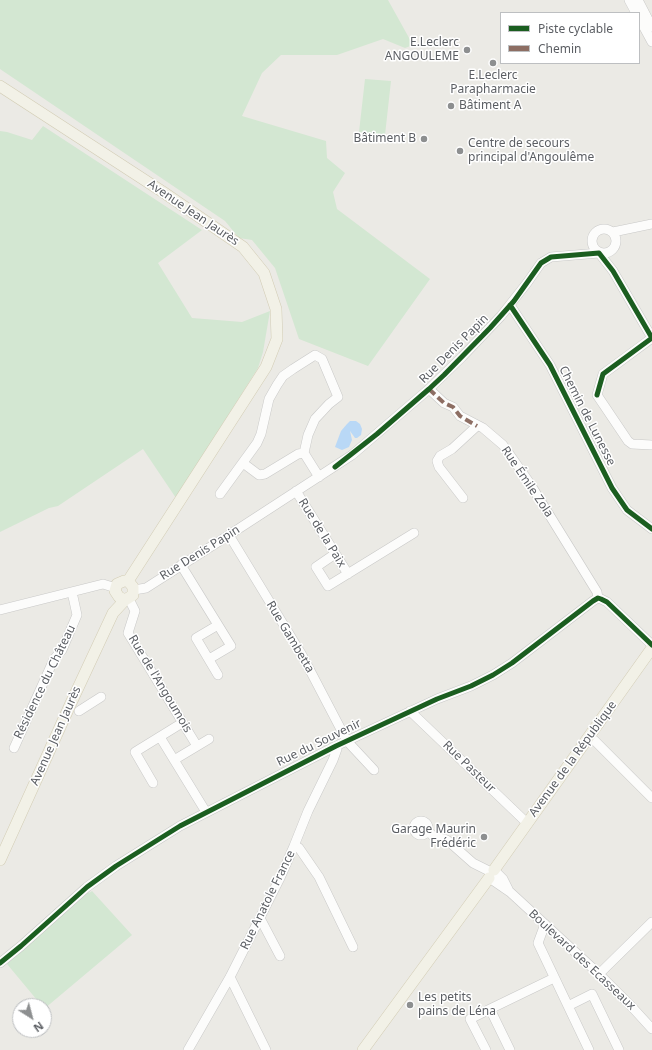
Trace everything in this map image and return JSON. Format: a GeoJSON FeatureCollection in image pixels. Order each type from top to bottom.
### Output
{"type":"FeatureCollection","features":[{"type":"Feature","properties":{"kind":"main road","name":"Avenue Jean Jaurès"},"geometry":{"type":"LineString","coordinates":[[0,86],[163,192],[243,247],[264,273],[276,310],[277,338],[266,367],[113,613],[70,702],[0,859]]}},
{"type":"Feature","properties":{"kind":"main road","name":"Avenue de la République"},"geometry":{"type":"LineString","coordinates":[[363,1050],[492,874],[652,648]]}},
{"type":"Feature","properties":{"kind":"street"},"geometry":{"type":"LineString","coordinates":[[629,0],[635,12]]}},
{"type":"Feature","properties":{"kind":"street"},"geometry":{"type":"LineString","coordinates":[[638,0],[652,27]]}},
{"type":"Feature","properties":{"kind":"street"},"geometry":{"type":"LineString","coordinates":[[640,20],[652,42]]}},
{"type":"Feature","properties":{"kind":"street"},"geometry":{"type":"LineString","coordinates":[[652,224],[613,232],[606,229],[598,230],[592,236],[592,244],[596,251],[613,271],[652,338],[603,374],[594,398],[628,441],[632,444],[652,445]]}},
{"type":"Feature","properties":{"kind":"street"},"geometry":{"type":"LineString","coordinates":[[599,253],[605,254],[612,251],[617,242],[641,227]]}},
{"type":"Feature","properties":{"kind":"street"},"geometry":{"type":"LineString","coordinates":[[613,232],[617,242]]}},
{"type":"Feature","properties":{"kind":"street"},"geometry":{"type":"LineString","coordinates":[[583,254],[592,244]]}},
{"type":"Feature","properties":{"kind":"street"},"geometry":{"type":"LineString","coordinates":[[612,251],[613,271]]}},
{"type":"Feature","properties":{"kind":"street","name":"Rue Denis Papin"},"geometry":{"type":"LineString","coordinates":[[125,592],[146,588],[352,455],[429,389],[480,340],[547,258],[555,255],[599,253]]}},
{"type":"Feature","properties":{"kind":"street","name":"Chemin de Lunesse"},"geometry":{"type":"LineString","coordinates":[[510,305],[550,365],[574,416],[623,506],[652,529]]}},
{"type":"Feature","properties":{"kind":"street"},"geometry":{"type":"LineString","coordinates":[[220,494],[257,443],[261,434],[269,399],[283,376],[315,355],[322,360],[338,397],[315,419],[308,434],[304,453],[319,476]]}},
{"type":"Feature","properties":{"kind":"street","name":"Rue Émile Zola"},"geometry":{"type":"LineString","coordinates":[[429,389],[444,403],[452,406],[460,416],[478,426],[503,445],[515,461],[597,592],[598,598]]}},
{"type":"Feature","properties":{"kind":"street"},"geometry":{"type":"LineString","coordinates":[[462,498],[439,467],[437,461],[440,456],[452,449],[478,426]]}},
{"type":"Feature","properties":{"kind":"street"},"geometry":{"type":"LineString","coordinates":[[243,463],[259,475],[265,474],[298,454],[304,453]]}},
{"type":"Feature","properties":{"kind":"street","name":"Rue de la Paix"},"geometry":{"type":"LineString","coordinates":[[296,491],[348,574]]}},
{"type":"Feature","properties":{"kind":"street"},"geometry":{"type":"LineString","coordinates":[[335,554],[316,567],[328,586],[414,533]]}},
{"type":"Feature","properties":{"kind":"street","name":"Rue Gambetta"},"geometry":{"type":"LineString","coordinates":[[229,535],[302,655],[347,741],[374,770]]}},
{"type":"Feature","properties":{"kind":"street"},"geometry":{"type":"LineString","coordinates":[[182,565],[231,646],[209,659]]}},
{"type":"Feature","properties":{"kind":"street"},"geometry":{"type":"LineString","coordinates":[[0,610],[103,584],[125,592]]}},
{"type":"Feature","properties":{"kind":"street","name":"Résidence du Château"},"geometry":{"type":"LineString","coordinates":[[14,748],[54,659],[62,650],[77,615],[72,592]]}},
{"type":"Feature","properties":{"kind":"street","name":"Rue de l'Angoumois"},"geometry":{"type":"LineString","coordinates":[[125,592],[135,611],[128,633],[197,746]]}},
{"type":"Feature","properties":{"kind":"street"},"geometry":{"type":"LineString","coordinates":[[598,598],[607,602],[652,645]]}},
{"type":"Feature","properties":{"kind":"street","name":"Rue du Souvenir"},"geometry":{"type":"LineString","coordinates":[[0,963],[87,886],[180,826],[336,746],[437,698],[471,686],[512,663],[598,598]]}},
{"type":"Feature","properties":{"kind":"street"},"geometry":{"type":"LineString","coordinates":[[218,625],[196,638],[218,675]]}},
{"type":"Feature","properties":{"kind":"street"},"geometry":{"type":"LineString","coordinates":[[79,711],[101,698]]}},
{"type":"Feature","properties":{"kind":"street","name":"Rue Pasteur"},"geometry":{"type":"LineString","coordinates":[[410,711],[527,823]]}},
{"type":"Feature","properties":{"kind":"street"},"geometry":{"type":"LineString","coordinates":[[154,783],[135,752],[182,723]]}},
{"type":"Feature","properties":{"kind":"street"},"geometry":{"type":"LineString","coordinates":[[160,737],[206,812]]}},
{"type":"Feature","properties":{"kind":"street"},"geometry":{"type":"LineString","coordinates":[[589,737],[594,740],[652,798]]}},
{"type":"Feature","properties":{"kind":"street"},"geometry":{"type":"LineString","coordinates":[[174,760],[209,739]]}},
{"type":"Feature","properties":{"kind":"street","name":"Rue Anatole France"},"geometry":{"type":"LineString","coordinates":[[188,1050],[230,977],[260,918],[294,846],[308,811],[333,760],[337,749],[336,746]]}},
{"type":"Feature","properties":{"kind":"street","name":"Boulevard des Ecasseaux"},"geometry":{"type":"LineString","coordinates":[[428,831],[433,836],[447,840],[473,863],[492,874],[599,974],[652,1029]]}},
{"type":"Feature","properties":{"kind":"street"},"geometry":{"type":"LineString","coordinates":[[294,846],[298,848],[318,877],[353,947]]}},
{"type":"Feature","properties":{"kind":"street"},"geometry":{"type":"LineString","coordinates":[[260,918],[280,956]]}},
{"type":"Feature","properties":{"kind":"street"},"geometry":{"type":"LineString","coordinates":[[599,974],[652,922]]}},
{"type":"Feature","properties":{"kind":"street"},"geometry":{"type":"LineString","coordinates":[[545,924],[538,944],[589,1050]]}},
{"type":"Feature","properties":{"kind":"street"},"geometry":{"type":"LineString","coordinates":[[230,977],[266,1050]]}},
{"type":"Feature","properties":{"kind":"street"},"geometry":{"type":"LineString","coordinates":[[486,1050],[470,1019],[554,978]]}},
{"type":"Feature","properties":{"kind":"street"},"geometry":{"type":"LineString","coordinates":[[568,1006],[592,994],[619,1050]]}},
{"type":"Feature","properties":{"kind":"street"},"geometry":{"type":"LineString","coordinates":[[490,1009],[510,1050]]}},
{"type":"Feature","properties":{"kind":"green space"},"geometry":{"type":"Polygon","coordinates":[[[0,0],[388,0],[413,45],[405,48],[383,39],[337,55],[281,55],[262,73],[242,116],[326,141],[327,158],[345,173],[333,192],[337,209],[430,279],[368,366],[299,339],[275,268],[252,240],[239,238],[225,221],[0,69],[0,0]]]}},
{"type":"Feature","properties":{"kind":"green space"},"geometry":{"type":"Polygon","coordinates":[[[365,79],[391,81],[385,135],[359,132],[365,79]]]}},
{"type":"Feature","properties":{"kind":"green space"},"geometry":{"type":"Polygon","coordinates":[[[43,126],[202,230],[158,263],[192,318],[242,322],[270,311],[263,352],[258,368],[176,498],[143,449],[58,506],[49,508],[0,532],[0,131],[32,140],[43,126]]]}},
{"type":"Feature","properties":{"kind":"green space"},"geometry":{"type":"Polygon","coordinates":[[[87,891],[89,893],[92,891],[132,935],[52,1002],[52,998],[35,998],[7,964],[87,891]]]}},
{"type":"Feature","properties":{"kind":"water"},"geometry":{"type":"Polygon","coordinates":[[[350,421],[356,421],[360,424],[362,429],[361,435],[355,438],[350,431],[352,440],[349,447],[342,450],[335,447],[341,431],[350,421]]]}},
{"type":"Feature","properties":{"kind":"marked path"},"geometry":{"type":"LineString","coordinates":[[429,389],[444,403],[453,407],[460,416],[477,426]]}},
{"type":"Feature","properties":{"kind":"cycle path"},"geometry":{"type":"LineString","coordinates":[[335,467],[377,434],[444,375],[514,301],[541,263],[551,257],[599,253],[613,271],[652,338],[603,374],[597,395]]}},
{"type":"Feature","properties":{"kind":"cycle path"},"geometry":{"type":"LineString","coordinates":[[510,305],[550,365],[612,488],[627,510],[652,529]]}},
{"type":"Feature","properties":{"kind":"cycle path"},"geometry":{"type":"LineString","coordinates":[[0,963],[87,887],[116,866],[180,826],[336,746],[437,699],[471,686],[493,675],[512,663],[598,598],[607,602],[652,645]]}},
{"type":"Feature","properties":{"kind":"place","name":"E.Leclerc ANGOULEME"},"geometry":{"type":"Point","coordinates":[467,50]}},
{"type":"Feature","properties":{"kind":"place","name":"E.Leclerc Parapharmacie"},"geometry":{"type":"Point","coordinates":[493,63]}},
{"type":"Feature","properties":{"kind":"place","name":"Bâtiment A"},"geometry":{"type":"Point","coordinates":[451,106]}},
{"type":"Feature","properties":{"kind":"place","name":"Bâtiment B"},"geometry":{"type":"Point","coordinates":[424,139]}},
{"type":"Feature","properties":{"kind":"place","name":"Centre de secours principal d'Angoulême"},"geometry":{"type":"Point","coordinates":[460,151]}},
{"type":"Feature","properties":{"kind":"place","name":"Garage Maurin Frédéric"},"geometry":{"type":"Point","coordinates":[484,837]}},
{"type":"Feature","properties":{"kind":"place","name":"Les petits pains de Léna"},"geometry":{"type":"Point","coordinates":[410,1005]}}]}
